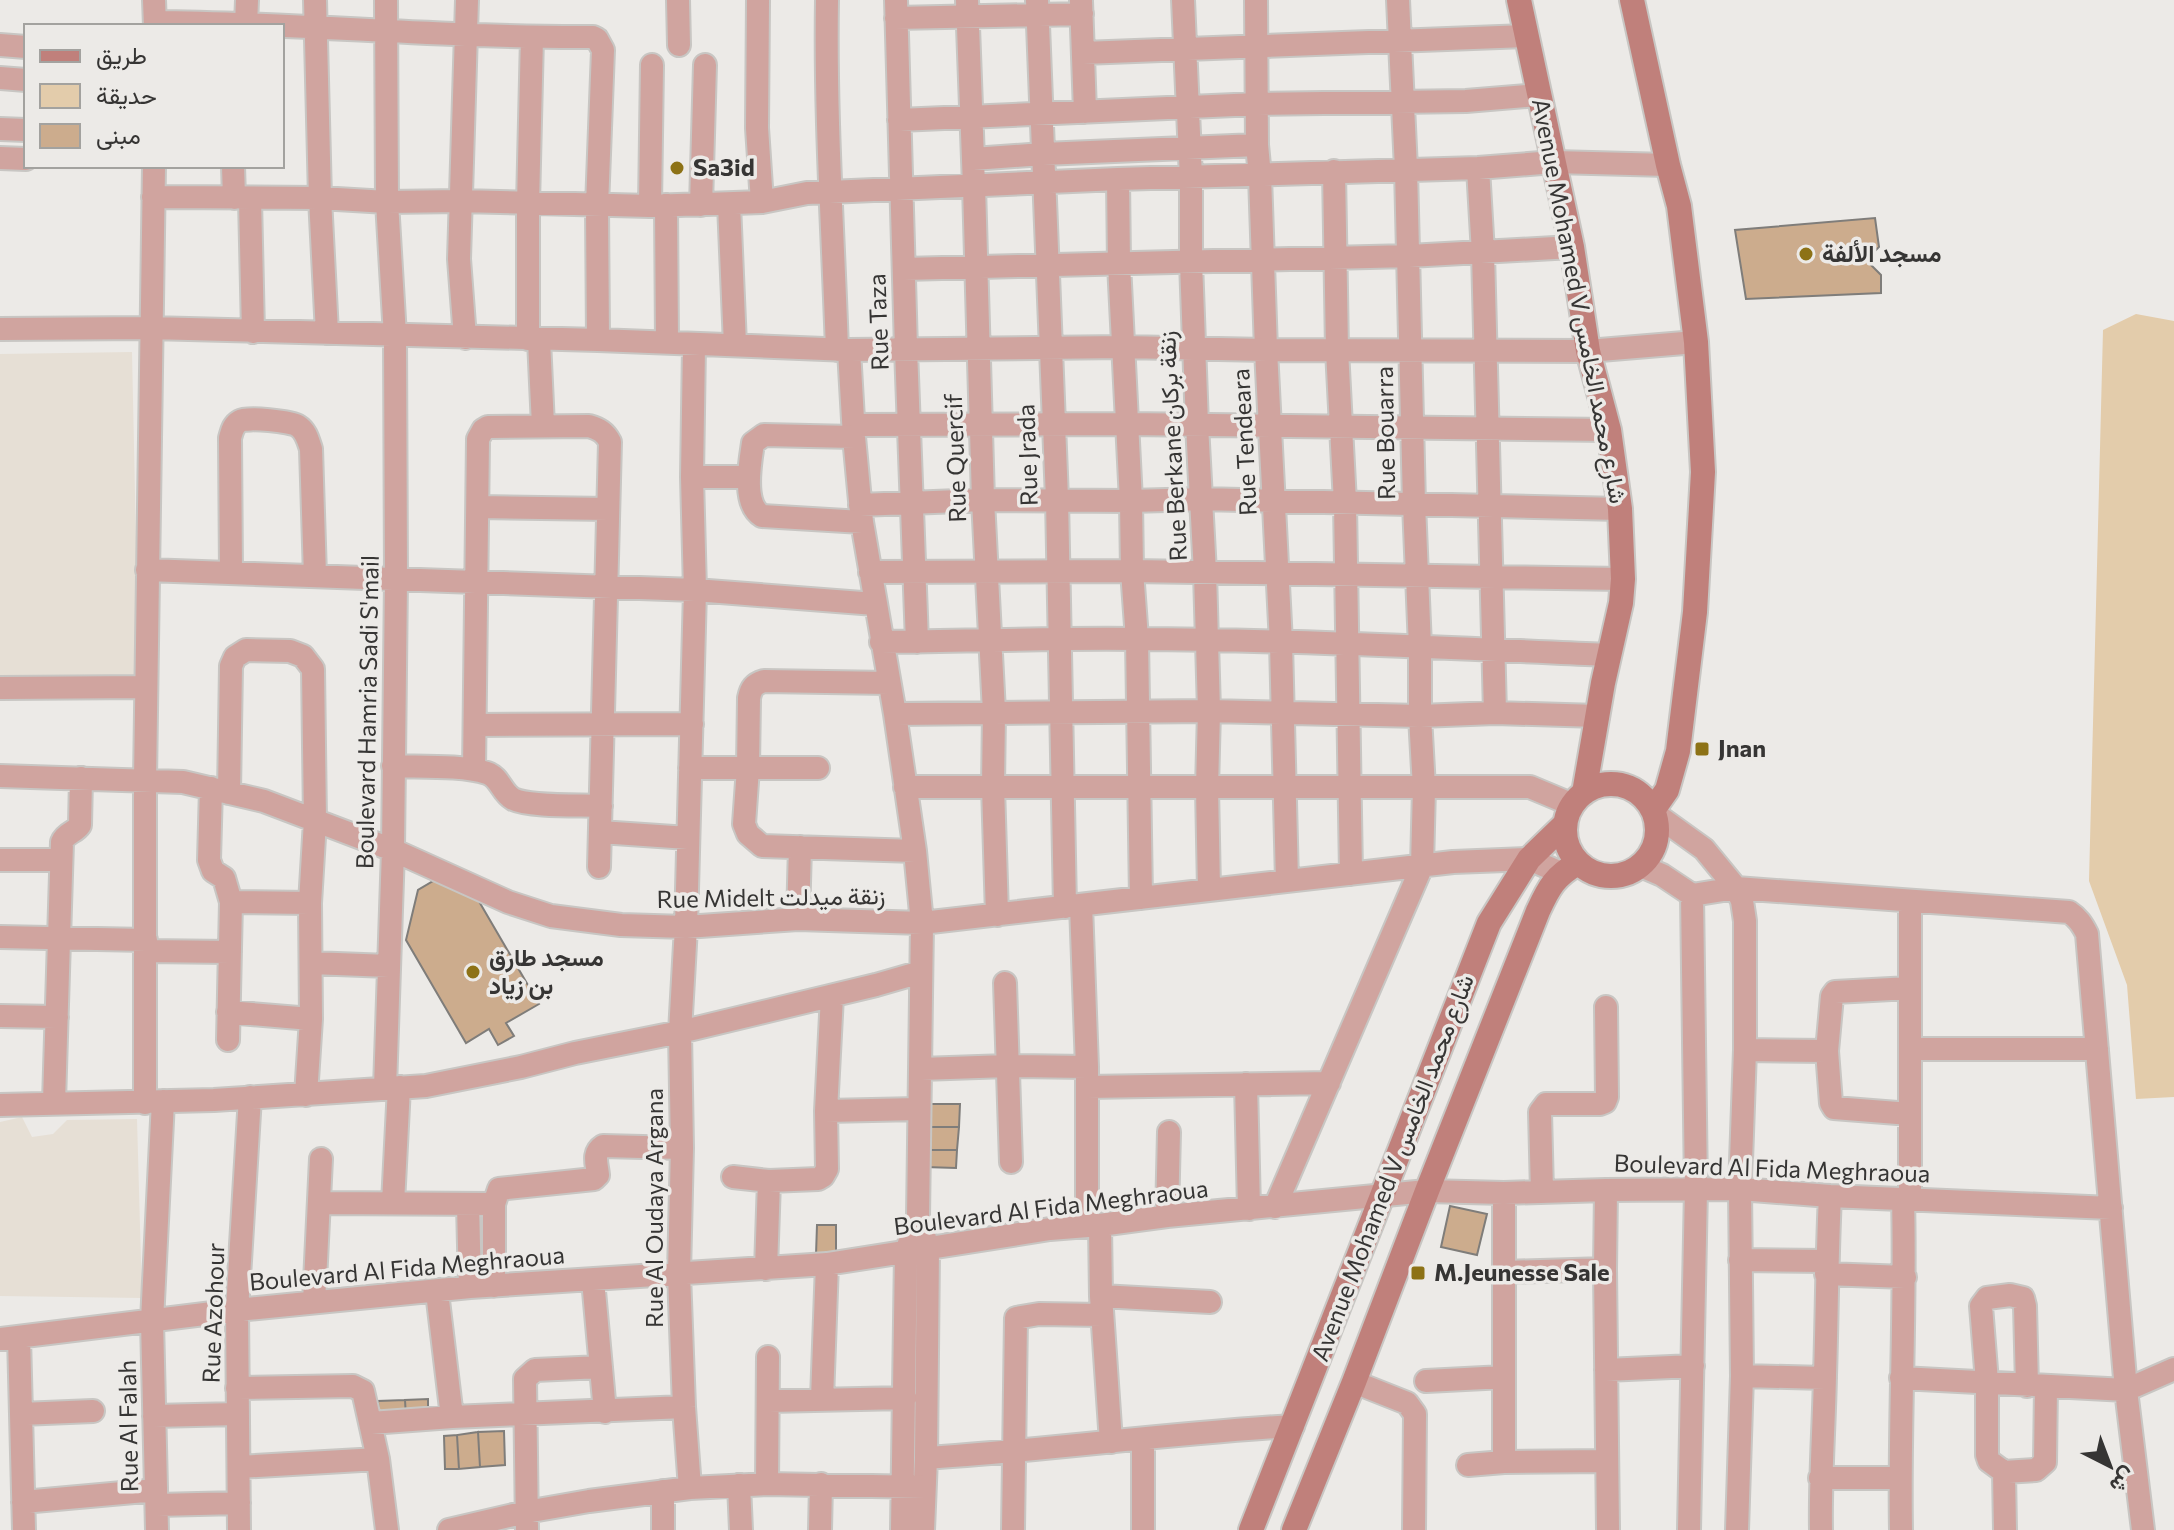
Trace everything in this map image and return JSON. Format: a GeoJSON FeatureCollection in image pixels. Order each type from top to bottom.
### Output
{"type":"FeatureCollection","features":[{"type":"Feature","properties":{"kind":"street"},"geometry":{"type":"LineString","coordinates":[[235,24],[247,0]]}},
{"type":"Feature","properties":{"kind":"street"},"geometry":{"type":"LineString","coordinates":[[315,0],[327,333]]}},
{"type":"Feature","properties":{"kind":"street","name":"Boulevard Hamria Sadi S'mail"},"geometry":{"type":"LineString","coordinates":[[386,0],[387,202],[395,336],[396,579],[389,966],[393,1203]]}},
{"type":"Feature","properties":{"kind":"street"},"geometry":{"type":"LineString","coordinates":[[465,338],[459,259],[467,0]]}},
{"type":"Feature","properties":{"kind":"street"},"geometry":{"type":"LineString","coordinates":[[678,0],[679,45]]}},
{"type":"Feature","properties":{"kind":"street"},"geometry":{"type":"LineString","coordinates":[[758,0],[757,128],[762,202]]}},
{"type":"Feature","properties":{"kind":"street"},"geometry":{"type":"LineString","coordinates":[[827,0],[828,146],[843,350],[861,513],[895,714],[922,923],[917,1250],[905,1398],[913,1487],[923,1530]]}},
{"type":"Feature","properties":{"kind":"street","name":"Rue Berkane زنقة بركان"},"geometry":{"type":"LineString","coordinates":[[1183,0],[1205,573],[1209,890]]}},
{"type":"Feature","properties":{"kind":"street","name":"Rue Tendeara"},"geometry":{"type":"LineString","coordinates":[[1256,0],[1257,145],[1281,643],[1287,881]]}},
{"type":"Feature","properties":{"kind":"street","name":"Rue Bouarra"},"geometry":{"type":"LineString","coordinates":[[1398,0],[1409,256],[1424,788],[1422,866]]}},
{"type":"Feature","properties":{"kind":"street","name":"Avenue Mohamed V شارع محمد الخامس"},"geometry":{"type":"LineString","coordinates":[[1251,1530],[1489,923],[1529,859],[1574,807],[1598,716],[1621,603],[1620,509],[1609,430],[1588,351],[1572,247],[1519,0]]}},
{"type":"Feature","properties":{"kind":"street"},"geometry":{"type":"LineString","coordinates":[[1632,0],[1679,206],[1696,342],[1703,472],[1695,612],[1678,751],[1667,790],[1654,812],[1657,836],[1649,858],[1629,873],[1616,877],[1602,876],[1570,868],[1566,841],[1574,807],[1603,785],[1623,785],[1641,794],[1654,812],[1704,849],[1736,888],[1742,901],[1745,921],[1745,1050],[1740,1189],[1742,1376],[1737,1530]]}},
{"type":"Feature","properties":{"kind":"street"},"geometry":{"type":"LineString","coordinates":[[896,9],[1082,7],[1085,112]]}},
{"type":"Feature","properties":{"kind":"street","name":"Rue Jrada"},"geometry":{"type":"LineString","coordinates":[[1038,8],[1057,499],[1063,786],[1087,1077],[1094,1225],[1111,1442]]}},
{"type":"Feature","properties":{"kind":"street","name":"Rue Taza"},"geometry":{"type":"LineString","coordinates":[[896,9],[917,642]]}},
{"type":"Feature","properties":{"kind":"street","name":"Rue Quercif"},"geometry":{"type":"LineString","coordinates":[[967,9],[980,425],[994,712],[997,915]]}},
{"type":"Feature","properties":{"kind":"street"},"geometry":{"type":"LineString","coordinates":[[154,16],[187,11],[232,24]]}},
{"type":"Feature","properties":{"kind":"street"},"geometry":{"type":"LineString","coordinates":[[284,26],[597,39],[603,50],[597,206],[598,340]]}},
{"type":"Feature","properties":{"kind":"street"},"geometry":{"type":"LineString","coordinates":[[1083,53],[1526,36]]}},
{"type":"Feature","properties":{"kind":"street"},"geometry":{"type":"LineString","coordinates":[[532,37],[528,204],[533,339],[543,426]]}},
{"type":"Feature","properties":{"kind":"street"},"geometry":{"type":"LineString","coordinates":[[0,45],[24,47]]}},
{"type":"Feature","properties":{"kind":"street"},"geometry":{"type":"LineString","coordinates":[[652,65],[667,342]]}},
{"type":"Feature","properties":{"kind":"street"},"geometry":{"type":"LineString","coordinates":[[701,205],[705,65]]}},
{"type":"Feature","properties":{"kind":"street"},"geometry":{"type":"LineString","coordinates":[[0,78],[24,80]]}},
{"type":"Feature","properties":{"kind":"street"},"geometry":{"type":"LineString","coordinates":[[899,120],[1257,104],[1466,101],[1538,95]]}},
{"type":"Feature","properties":{"kind":"street"},"geometry":{"type":"LineString","coordinates":[[0,129],[24,130]]}},
{"type":"Feature","properties":{"kind":"street"},"geometry":{"type":"LineString","coordinates":[[973,159],[1257,145]]}},
{"type":"Feature","properties":{"kind":"street"},"geometry":{"type":"LineString","coordinates":[[0,158],[24,159]]}},
{"type":"Feature","properties":{"kind":"street"},"geometry":{"type":"LineString","coordinates":[[153,197],[658,206],[762,202],[831,192],[1043,182],[1478,168],[1554,162],[1668,165]]}},
{"type":"Feature","properties":{"kind":"street","name":"Rue Al Falah"},"geometry":{"type":"LineString","coordinates":[[154,168],[145,780],[146,945],[154,1102],[152,1321],[157,1530]]}},
{"type":"Feature","properties":{"kind":"street"},"geometry":{"type":"LineString","coordinates":[[234,168],[242,198],[253,332]]}},
{"type":"Feature","properties":{"kind":"street"},"geometry":{"type":"LineString","coordinates":[[1478,168],[1495,713]]}},
{"type":"Feature","properties":{"kind":"street"},"geometry":{"type":"LineString","coordinates":[[1334,171],[1337,350],[1345,503],[1351,874]]}},
{"type":"Feature","properties":{"kind":"street"},"geometry":{"type":"LineString","coordinates":[[1118,179],[1119,264],[1137,639],[1141,898]]}},
{"type":"Feature","properties":{"kind":"street"},"geometry":{"type":"LineString","coordinates":[[729,204],[735,345]]}},
{"type":"Feature","properties":{"kind":"street"},"geometry":{"type":"LineString","coordinates":[[904,269],[1264,261],[1572,247]]}},
{"type":"Feature","properties":{"kind":"street"},"geometry":{"type":"LineString","coordinates":[[0,329],[150,328],[667,342],[843,350],[1123,347],[1588,351],[1696,342]]}},
{"type":"Feature","properties":{"kind":"street","name":"Rue Al Oudaya Argana"},"geometry":{"type":"LineString","coordinates":[[690,1488],[679,1274],[682,1148],[680,1032],[686,927],[695,590],[692,477],[694,345]]}},
{"type":"Feature","properties":{"kind":"street"},"geometry":{"type":"LineString","coordinates":[[231,573],[230,438],[238,422],[246,419],[292,423],[307,436],[311,449],[315,576]]}},
{"type":"Feature","properties":{"kind":"street"},"geometry":{"type":"LineString","coordinates":[[1609,430],[1127,424],[909,426],[764,435],[753,443],[748,477],[752,505],[762,516],[861,513],[911,502],[1057,499],[1201,499],[1620,509]]}},
{"type":"Feature","properties":{"kind":"street"},"geometry":{"type":"LineString","coordinates":[[474,770],[478,439],[488,427],[597,428],[610,442],[599,867]]}},
{"type":"Feature","properties":{"kind":"street"},"geometry":{"type":"LineString","coordinates":[[692,477],[748,477]]}},
{"type":"Feature","properties":{"kind":"street"},"geometry":{"type":"LineString","coordinates":[[478,507],[608,509]]}},
{"type":"Feature","properties":{"kind":"street"},"geometry":{"type":"LineString","coordinates":[[147,570],[695,590],[875,604]]}},
{"type":"Feature","properties":{"kind":"street"},"geometry":{"type":"LineString","coordinates":[[870,572],[1278,572],[1623,579]]}},
{"type":"Feature","properties":{"kind":"street"},"geometry":{"type":"LineString","coordinates":[[881,642],[1206,640],[1609,655]]}},
{"type":"Feature","properties":{"kind":"street"},"geometry":{"type":"LineString","coordinates":[[228,1040],[231,902],[224,878],[213,871],[209,860],[220,791],[231,666],[235,657],[246,650],[290,651],[303,656],[313,669],[315,821],[310,903],[311,1019],[306,1095]]}},
{"type":"Feature","properties":{"kind":"street"},"geometry":{"type":"LineString","coordinates":[[889,683],[764,681],[755,684],[749,698],[744,824],[748,834],[762,846],[915,851]]}},
{"type":"Feature","properties":{"kind":"street"},"geometry":{"type":"LineString","coordinates":[[0,688],[146,687]]}},
{"type":"Feature","properties":{"kind":"street"},"geometry":{"type":"LineString","coordinates":[[895,714],[1209,711],[1598,716]]}},
{"type":"Feature","properties":{"kind":"street"},"geometry":{"type":"LineString","coordinates":[[475,725],[692,724]]}},
{"type":"Feature","properties":{"kind":"street"},"geometry":{"type":"LineString","coordinates":[[393,766],[490,773],[496,777],[504,793],[522,802],[601,806]]}},
{"type":"Feature","properties":{"kind":"street"},"geometry":{"type":"LineString","coordinates":[[690,768],[818,768]]}},
{"type":"Feature","properties":{"kind":"street","name":"Rue Midelt زنقة ميدلت"},"geometry":{"type":"LineString","coordinates":[[0,776],[183,782],[264,801],[393,850],[508,902],[551,916],[621,925],[686,927],[798,919],[922,923],[1453,862],[1529,859],[1570,868]]}},
{"type":"Feature","properties":{"kind":"street"},"geometry":{"type":"LineString","coordinates":[[54,1102],[60,860],[64,836],[77,830],[82,820],[81,778]]}},
{"type":"Feature","properties":{"kind":"street"},"geometry":{"type":"LineString","coordinates":[[905,787],[1530,787],[1574,807]]}},
{"type":"Feature","properties":{"kind":"street"},"geometry":{"type":"LineString","coordinates":[[600,832],[688,838]]}},
{"type":"Feature","properties":{"kind":"street"},"geometry":{"type":"LineString","coordinates":[[798,919],[800,847]]}},
{"type":"Feature","properties":{"kind":"street"},"geometry":{"type":"LineString","coordinates":[[0,860],[60,860]]}},
{"type":"Feature","properties":{"kind":"street"},"geometry":{"type":"LineString","coordinates":[[1275,1207],[1422,866]]}},
{"type":"Feature","properties":{"kind":"street"},"geometry":{"type":"LineString","coordinates":[[1641,866],[1662,875],[1692,895],[1736,888],[2069,912],[2076,917],[2087,934],[2126,1390],[2143,1530]]}},
{"type":"Feature","properties":{"kind":"street","name":"Avenue Mohamed V شارع محمد الخامس"},"geometry":{"type":"LineString","coordinates":[[1294,1530],[1538,911],[1546,893],[1570,868]]}},
{"type":"Feature","properties":{"kind":"street"},"geometry":{"type":"LineString","coordinates":[[1689,1530],[1696,1189],[1692,895]]}},
{"type":"Feature","properties":{"kind":"street"},"geometry":{"type":"LineString","coordinates":[[1901,1530],[1901,1378],[1911,1049],[1910,901]]}},
{"type":"Feature","properties":{"kind":"street"},"geometry":{"type":"LineString","coordinates":[[231,902],[310,903]]}},
{"type":"Feature","properties":{"kind":"street"},"geometry":{"type":"LineString","coordinates":[[0,937],[230,952]]}},
{"type":"Feature","properties":{"kind":"street"},"geometry":{"type":"LineString","coordinates":[[311,963],[389,966]]}},
{"type":"Feature","properties":{"kind":"street"},"geometry":{"type":"LineString","coordinates":[[0,1105],[214,1100],[426,1086],[680,1032],[921,972]]}},
{"type":"Feature","properties":{"kind":"street"},"geometry":{"type":"LineString","coordinates":[[1005,983],[1011,1162]]}},
{"type":"Feature","properties":{"kind":"street"},"geometry":{"type":"LineString","coordinates":[[1910,988],[1835,992],[1832,996],[1827,1051],[1834,1108],[1910,1114]]}},
{"type":"Feature","properties":{"kind":"street"},"geometry":{"type":"LineString","coordinates":[[733,1177],[769,1181],[818,1179],[827,1169],[826,1111],[832,996]]}},
{"type":"Feature","properties":{"kind":"street"},"geometry":{"type":"LineString","coordinates":[[1542,1192],[1542,1107],[1546,1104],[1600,1104],[1607,1097],[1606,1007]]}},
{"type":"Feature","properties":{"kind":"street"},"geometry":{"type":"LineString","coordinates":[[228,1012],[311,1019]]}},
{"type":"Feature","properties":{"kind":"street"},"geometry":{"type":"LineString","coordinates":[[0,1016],[57,1017]]}},
{"type":"Feature","properties":{"kind":"street"},"geometry":{"type":"LineString","coordinates":[[1911,1049],[2097,1049]]}},
{"type":"Feature","properties":{"kind":"street"},"geometry":{"type":"LineString","coordinates":[[1745,1050],[1827,1051]]}},
{"type":"Feature","properties":{"kind":"street"},"geometry":{"type":"LineString","coordinates":[[921,1069],[1007,1066],[1087,1077],[1246,1084],[1329,1083]]}},
{"type":"Feature","properties":{"kind":"street"},"geometry":{"type":"LineString","coordinates":[[1246,1084],[1249,1209]]}},
{"type":"Feature","properties":{"kind":"street","name":"Rue Azohour"},"geometry":{"type":"LineString","coordinates":[[239,1530],[237,1310],[250,1097]]}},
{"type":"Feature","properties":{"kind":"street"},"geometry":{"type":"LineString","coordinates":[[826,1111],[918,1109]]}},
{"type":"Feature","properties":{"kind":"street"},"geometry":{"type":"LineString","coordinates":[[1167,1216],[1169,1132]]}},
{"type":"Feature","properties":{"kind":"street"},"geometry":{"type":"LineString","coordinates":[[494,1286],[496,1191],[502,1187],[594,1179],[598,1175],[595,1154],[603,1146],[682,1148]]}},
{"type":"Feature","properties":{"kind":"street"},"geometry":{"type":"LineString","coordinates":[[314,1302],[321,1159]]}},
{"type":"Feature","properties":{"kind":"street"},"geometry":{"type":"LineString","coordinates":[[766,1269],[769,1181]]}},
{"type":"Feature","properties":{"kind":"street","name":"Boulevard Al Fida Meghraoua"},"geometry":{"type":"LineString","coordinates":[[10,1338],[237,1310],[470,1287],[827,1264],[1050,1229],[1427,1191],[1504,1193],[1740,1189],[2111,1208]]}},
{"type":"Feature","properties":{"kind":"street"},"geometry":{"type":"LineString","coordinates":[[1606,1190],[1608,1530]]}},
{"type":"Feature","properties":{"kind":"street"},"geometry":{"type":"LineString","coordinates":[[1504,1193],[1504,1462]]}},
{"type":"Feature","properties":{"kind":"street"},"geometry":{"type":"LineString","coordinates":[[1821,1530],[1820,1478],[1830,1196]]}},
{"type":"Feature","properties":{"kind":"street"},"geometry":{"type":"LineString","coordinates":[[320,1203],[494,1204]]}},
{"type":"Feature","properties":{"kind":"street"},"geometry":{"type":"LineString","coordinates":[[468,1204],[470,1287]]}},
{"type":"Feature","properties":{"kind":"street"},"geometry":{"type":"LineString","coordinates":[[902,1530],[913,1487],[926,1458],[917,1250]]}},
{"type":"Feature","properties":{"kind":"street"},"geometry":{"type":"LineString","coordinates":[[1740,1260],[1905,1277]]}},
{"type":"Feature","properties":{"kind":"street"},"geometry":{"type":"LineString","coordinates":[[822,1399],[827,1264]]}},
{"type":"Feature","properties":{"kind":"street"},"geometry":{"type":"LineString","coordinates":[[1504,1272],[1605,1269]]}},
{"type":"Feature","properties":{"kind":"street"},"geometry":{"type":"LineString","coordinates":[[593,1280],[605,1412]]}},
{"type":"Feature","properties":{"kind":"street"},"geometry":{"type":"LineString","coordinates":[[437,1292],[452,1417]]}},
{"type":"Feature","properties":{"kind":"street"},"geometry":{"type":"LineString","coordinates":[[2010,1295],[2023,1298],[2037,1386],[2045,1462],[2036,1470],[2004,1472],[1989,1461],[1987,1455],[1987,1382],[1981,1306],[1987,1298],[2010,1295]]}},
{"type":"Feature","properties":{"kind":"street"},"geometry":{"type":"LineString","coordinates":[[1013,1530],[1016,1318],[1102,1305],[1210,1302]]}},
{"type":"Feature","properties":{"kind":"street"},"geometry":{"type":"LineString","coordinates":[[10,1338],[21,1414],[11,1474],[23,1502],[24,1530]]}},
{"type":"Feature","properties":{"kind":"street"},"geometry":{"type":"LineString","coordinates":[[767,1484],[768,1357]]}},
{"type":"Feature","properties":{"kind":"street"},"geometry":{"type":"LineString","coordinates":[[1606,1370],[1693,1366]]}},
{"type":"Feature","properties":{"kind":"street"},"geometry":{"type":"LineString","coordinates":[[527,1521],[525,1379],[535,1370],[601,1367]]}},
{"type":"Feature","properties":{"kind":"street"},"geometry":{"type":"LineString","coordinates":[[1901,1378],[2126,1390],[2174,1369]]}},
{"type":"Feature","properties":{"kind":"street"},"geometry":{"type":"LineString","coordinates":[[1742,1376],[1825,1378]]}},
{"type":"Feature","properties":{"kind":"street"},"geometry":{"type":"LineString","coordinates":[[1426,1381],[1504,1377]]}},
{"type":"Feature","properties":{"kind":"street"},"geometry":{"type":"LineString","coordinates":[[1354,1382],[1407,1403],[1415,1414],[1414,1530]]}},
{"type":"Feature","properties":{"kind":"street"},"geometry":{"type":"LineString","coordinates":[[237,1388],[353,1386],[363,1391],[378,1459],[387,1530]]}},
{"type":"Feature","properties":{"kind":"street"},"geometry":{"type":"LineString","coordinates":[[769,1401],[905,1398]]}},
{"type":"Feature","properties":{"kind":"street"},"geometry":{"type":"LineString","coordinates":[[371,1423],[684,1407]]}},
{"type":"Feature","properties":{"kind":"street"},"geometry":{"type":"LineString","coordinates":[[21,1414],[93,1411]]}},
{"type":"Feature","properties":{"kind":"street"},"geometry":{"type":"LineString","coordinates":[[154,1416],[237,1414]]}},
{"type":"Feature","properties":{"kind":"street"},"geometry":{"type":"LineString","coordinates":[[926,1458],[1293,1426]]}},
{"type":"Feature","properties":{"kind":"street"},"geometry":{"type":"LineString","coordinates":[[1143,1439],[1143,1530]]}},
{"type":"Feature","properties":{"kind":"street"},"geometry":{"type":"LineString","coordinates":[[239,1467],[378,1459]]}},
{"type":"Feature","properties":{"kind":"street"},"geometry":{"type":"LineString","coordinates":[[1468,1465],[1607,1461]]}},
{"type":"Feature","properties":{"kind":"street"},"geometry":{"type":"LineString","coordinates":[[2004,1472],[2005,1530]]}},
{"type":"Feature","properties":{"kind":"street"},"geometry":{"type":"LineString","coordinates":[[1820,1478],[1900,1478]]}},
{"type":"Feature","properties":{"kind":"street"},"geometry":{"type":"LineString","coordinates":[[449,1530],[527,1521],[589,1501],[690,1488],[767,1484],[913,1487]]}},
{"type":"Feature","properties":{"kind":"street"},"geometry":{"type":"LineString","coordinates":[[820,1530],[821,1484]]}},
{"type":"Feature","properties":{"kind":"street"},"geometry":{"type":"LineString","coordinates":[[739,1485],[741,1530]]}},
{"type":"Feature","properties":{"kind":"street"},"geometry":{"type":"LineString","coordinates":[[663,1491],[663,1530]]}},
{"type":"Feature","properties":{"kind":"street"},"geometry":{"type":"LineString","coordinates":[[23,1502],[156,1497],[239,1503]]}},
{"type":"Feature","properties":{"kind":"shaded area"},"geometry":{"type":"Polygon","coordinates":[[[132,352],[139,684],[0,681],[0,354],[132,352]]]}},
{"type":"Feature","properties":{"kind":"shaded area"},"geometry":{"type":"Polygon","coordinates":[[[22,1117],[32,1137],[53,1134],[67,1120],[137,1119],[142,1298],[0,1296],[0,1122],[22,1117]]]}},
{"type":"Feature","properties":{"kind":"green space"},"geometry":{"type":"Polygon","coordinates":[[[2136,314],[2174,321],[2174,1097],[2136,1099],[2127,985],[2089,881],[2103,330],[2136,314]]]}},
{"type":"Feature","properties":{"kind":"building","name":"مسجد الألفة"},"geometry":{"type":"Polygon","coordinates":[[[1875,218],[1879,247],[1866,260],[1881,275],[1881,293],[1746,299],[1735,230],[1875,218]]]}},
{"type":"Feature","properties":{"kind":"building","name":"مسجد طارق بن زياد"},"geometry":{"type":"Polygon","coordinates":[[[440,877],[477,898],[539,1004],[506,1023],[514,1036],[498,1045],[489,1029],[466,1043],[406,940],[418,890],[440,877]]]}},
{"type":"Feature","properties":{"kind":"building"},"geometry":{"type":"Polygon","coordinates":[[[931,1104],[960,1104],[959,1127],[931,1127],[931,1104]]]}},
{"type":"Feature","properties":{"kind":"building"},"geometry":{"type":"Polygon","coordinates":[[[928,1127],[959,1127],[957,1150],[926,1150],[928,1127]]]}},
{"type":"Feature","properties":{"kind":"building"},"geometry":{"type":"Polygon","coordinates":[[[926,1150],[957,1150],[956,1168],[925,1167],[926,1150]]]}},
{"type":"Feature","properties":{"kind":"building"},"geometry":{"type":"Polygon","coordinates":[[[1450,1206],[1487,1214],[1477,1255],[1441,1247],[1450,1206]]]}},
{"type":"Feature","properties":{"kind":"building"},"geometry":{"type":"Polygon","coordinates":[[[817,1225],[836,1225],[836,1255],[816,1255],[817,1225]]]}},
{"type":"Feature","properties":{"kind":"building"},"geometry":{"type":"Polygon","coordinates":[[[428,1399],[428,1417],[406,1418],[405,1400],[428,1399]]]}},
{"type":"Feature","properties":{"kind":"building"},"geometry":{"type":"Polygon","coordinates":[[[405,1400],[406,1418],[379,1420],[378,1401],[405,1400]]]}},
{"type":"Feature","properties":{"kind":"building"},"geometry":{"type":"Polygon","coordinates":[[[504,1431],[505,1465],[480,1467],[478,1432],[504,1431]]]}},
{"type":"Feature","properties":{"kind":"building"},"geometry":{"type":"Polygon","coordinates":[[[478,1432],[480,1467],[459,1469],[457,1435],[478,1432]]]}},
{"type":"Feature","properties":{"kind":"building"},"geometry":{"type":"Polygon","coordinates":[[[457,1435],[459,1469],[445,1469],[444,1436],[457,1435]]]}},
{"type":"Feature","properties":{"kind":"place","name":"Sa3id"},"geometry":{"type":"Point","coordinates":[677,168]}},
{"type":"Feature","properties":{"kind":"place","name":"مسجد الألفة"},"geometry":{"type":"Point","coordinates":[1806,254]}},
{"type":"Feature","properties":{"kind":"place","name":"Jnan"},"geometry":{"type":"Point","coordinates":[1702,749]}},
{"type":"Feature","properties":{"kind":"place","name":"مسجد طارق بن زياد"},"geometry":{"type":"Point","coordinates":[473,972]}},
{"type":"Feature","properties":{"kind":"place","name":"M.Jeunesse Sale"},"geometry":{"type":"Point","coordinates":[1418,1273]}}]}
